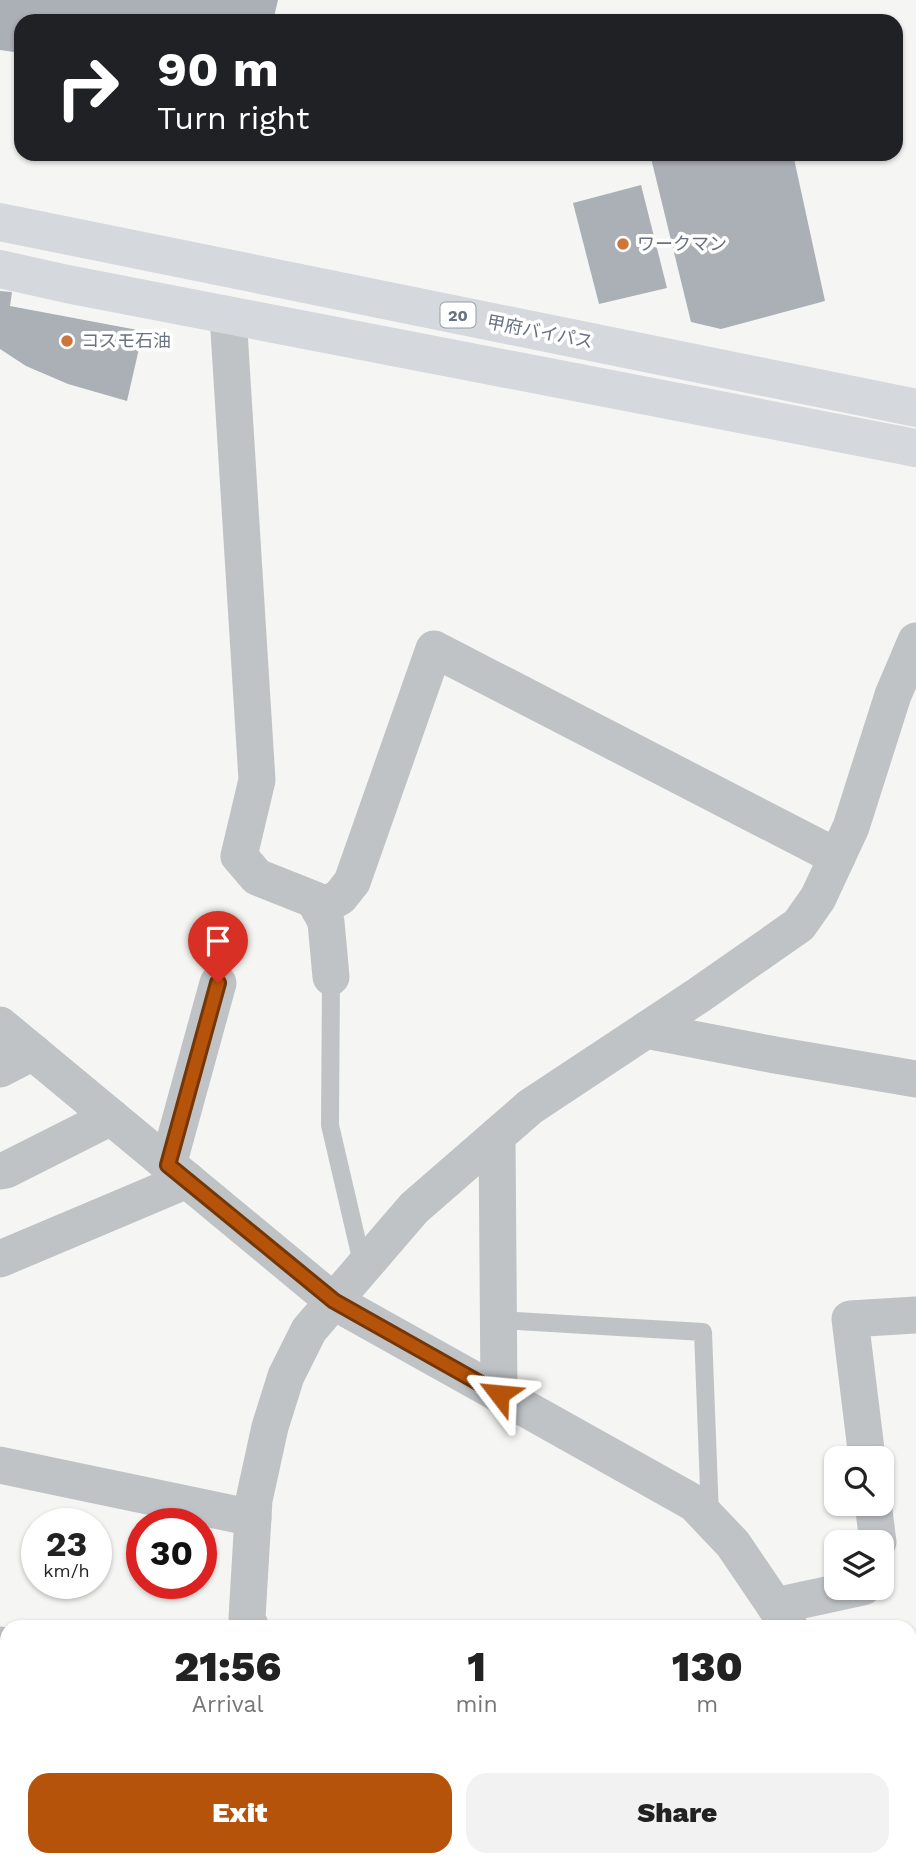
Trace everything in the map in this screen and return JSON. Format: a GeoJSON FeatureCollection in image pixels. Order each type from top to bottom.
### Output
{"type":"FeatureCollection","features":[{"type":"Feature","properties":{"kind":"highway","name":"甲府バイパス"},"geometry":{"type":"LineString","coordinates":[[0,222],[916,408]]}},
{"type":"Feature","properties":{"kind":"highway"},"geometry":{"type":"LineString","coordinates":[[0,269],[916,448]]}},
{"type":"Feature","properties":{"kind":"street"},"geometry":{"type":"LineString","coordinates":[[228,315],[257,780],[239,856],[257,877],[315,901],[326,922],[331,977]]}},
{"type":"Feature","properties":{"kind":"street"},"geometry":{"type":"LineString","coordinates":[[248,1620],[254,1500],[286,1376],[309,1329],[414,1208],[530,1108],[799,925],[818,898],[851,827],[893,695],[916,641]]}},
{"type":"Feature","properties":{"kind":"street"},"geometry":{"type":"LineString","coordinates":[[319,909],[340,897],[352,882],[434,649],[837,857]]}},
{"type":"Feature","properties":{"kind":"street"},"geometry":{"type":"LineString","coordinates":[[177,1172],[218,983]]}},
{"type":"Feature","properties":{"kind":"street"},"geometry":{"type":"LineString","coordinates":[[0,1025],[334,1301],[694,1503],[733,1544],[783,1617],[828,1600]]}},
{"type":"Feature","properties":{"kind":"street"},"geometry":{"type":"LineString","coordinates":[[646,1030],[916,1079]]}},
{"type":"Feature","properties":{"kind":"street"},"geometry":{"type":"LineString","coordinates":[[0,1069],[33,1052]]}},
{"type":"Feature","properties":{"kind":"street"},"geometry":{"type":"LineString","coordinates":[[0,1171],[111,1117]]}},
{"type":"Feature","properties":{"kind":"street"},"geometry":{"type":"LineString","coordinates":[[497,1136],[499,1394]]}},
{"type":"Feature","properties":{"kind":"street"},"geometry":{"type":"LineString","coordinates":[[0,1259],[177,1172]]}},
{"type":"Feature","properties":{"kind":"street"},"geometry":{"type":"LineString","coordinates":[[866,1446],[850,1319],[916,1315]]}},
{"type":"Feature","properties":{"kind":"street"},"geometry":{"type":"LineString","coordinates":[[0,1465],[253,1518]]}},
{"type":"Feature","properties":{"kind":"lane"},"geometry":{"type":"LineString","coordinates":[[331,977],[330,1125],[363,1268]]}},
{"type":"Feature","properties":{"kind":"lane"},"geometry":{"type":"LineString","coordinates":[[498,1320],[703,1332],[710,1521]]}},
{"type":"Feature","properties":{"kind":"building"},"geometry":{"type":"Polygon","coordinates":[[[0,0],[278,0],[275,14],[14,14],[14,52],[0,50],[0,0]]]}},
{"type":"Feature","properties":{"kind":"building"},"geometry":{"type":"Polygon","coordinates":[[[652,161],[795,161],[825,301],[721,329],[691,322],[652,161]]]}},
{"type":"Feature","properties":{"kind":"building"},"geometry":{"type":"Polygon","coordinates":[[[641,185],[667,288],[599,304],[573,203],[641,185]]]}},
{"type":"Feature","properties":{"kind":"building"},"geometry":{"type":"Polygon","coordinates":[[[0,291],[12,292],[10,306],[143,331],[127,401],[68,384],[26,366],[0,349],[0,291]]]}},
{"type":"Feature","properties":{"kind":"place","name":"ワークマン"},"geometry":{"type":"Point","coordinates":[623,244]}},
{"type":"Feature","properties":{"kind":"place","name":"コスモ石油"},"geometry":{"type":"Point","coordinates":[67,341]}},
{"type":"Feature","properties":{"kind":"route"},"geometry":{"type":"LineString","coordinates":[[218,983],[168,1165],[334,1301],[499,1394]]}}]}
